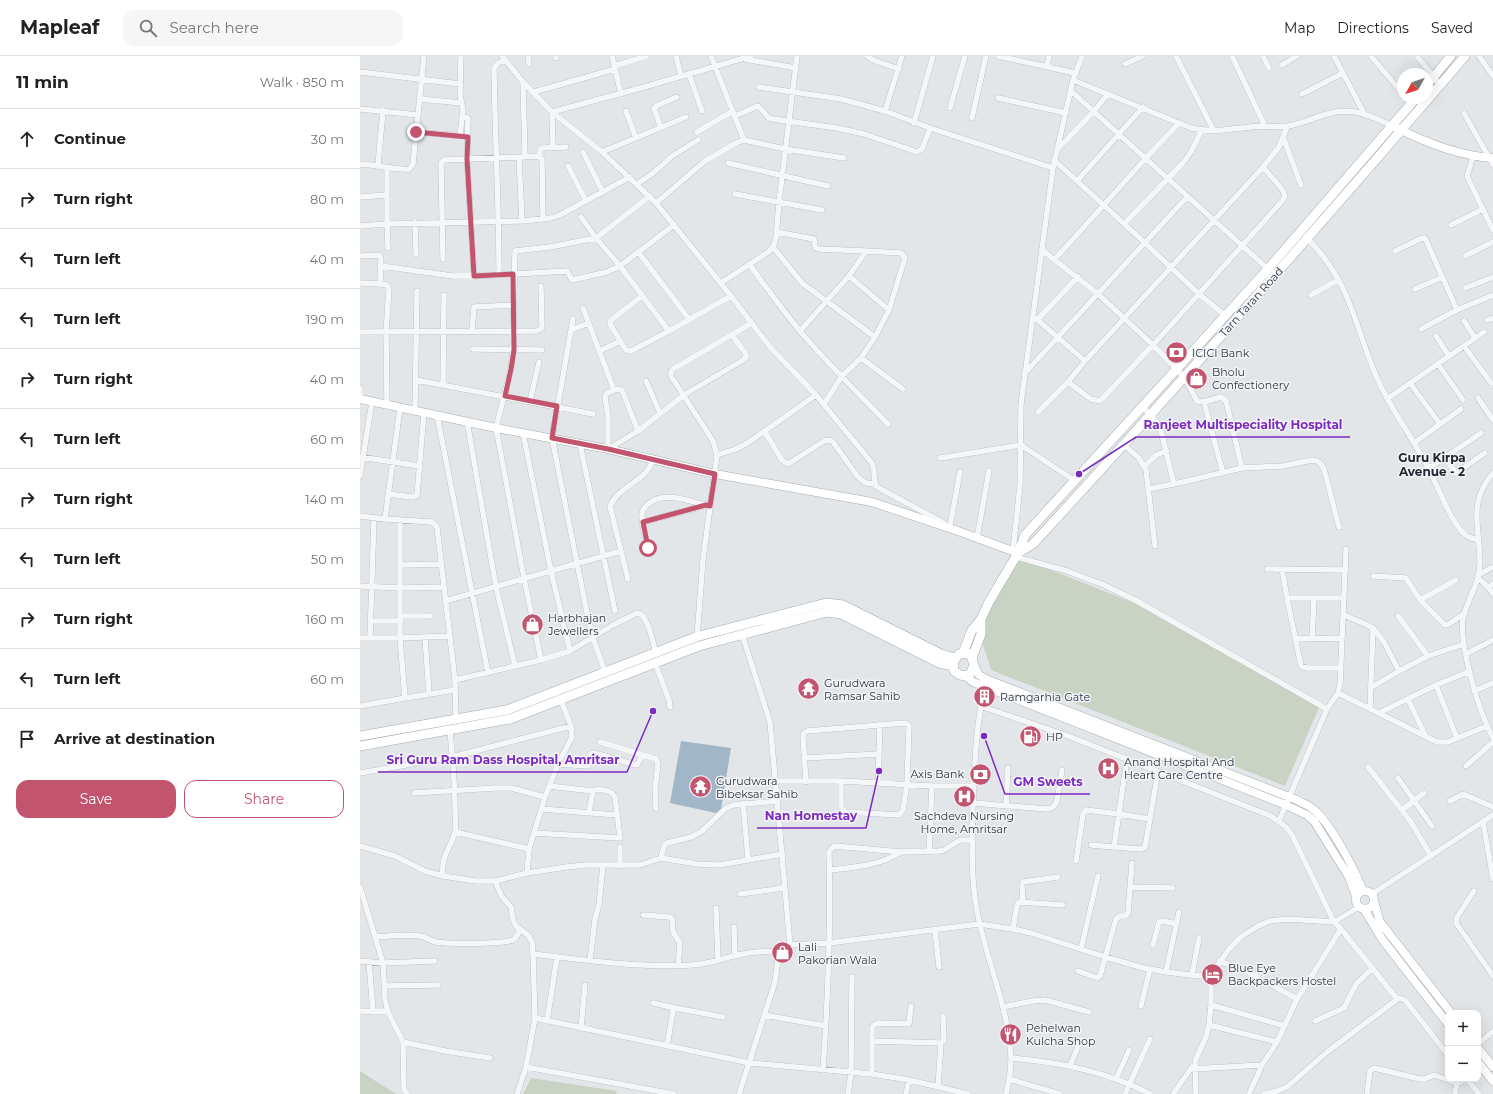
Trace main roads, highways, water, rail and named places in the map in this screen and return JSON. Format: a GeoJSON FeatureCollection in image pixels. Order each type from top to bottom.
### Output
{"type":"FeatureCollection","features":[{"type":"Feature","properties":{"kind":"main road"},"geometry":{"type":"LineString","coordinates":[[1433,77],[1451,56]]}},
{"type":"Feature","properties":{"kind":"main road","name":"Tarn Taran Road"},"geometry":{"type":"LineString","coordinates":[[1016,553],[1025,535],[1226,316],[1300,232],[1397,128],[1440,85],[1465,56]]}},
{"type":"Feature","properties":{"kind":"main road","name":"Tarn Taran Road"},"geometry":{"type":"LineString","coordinates":[[1016,553],[1033,544],[1124,445],[1308,239],[1397,128],[1409,104]]}},
{"type":"Feature","properties":{"kind":"main road"},"geometry":{"type":"LineString","coordinates":[[1397,128],[1440,147],[1473,156],[1491,158]]}},
{"type":"Feature","properties":{"kind":"main road"},"geometry":{"type":"LineString","coordinates":[[360,399],[496,428],[608,449],[715,474],[872,502],[958,531],[1016,553],[981,619],[972,630],[957,659],[954,671],[960,675],[966,676],[973,682],[1288,801],[1313,809],[1321,817],[1356,874],[1363,891]]}},
{"type":"Feature","properties":{"kind":"main road"},"geometry":{"type":"LineString","coordinates":[[360,736],[507,710],[559,695],[634,666],[656,653],[698,637],[826,603],[843,605],[941,654],[957,659]]}},
{"type":"Feature","properties":{"kind":"main road"},"geometry":{"type":"LineString","coordinates":[[360,746],[510,719],[605,672],[655,663],[699,646],[827,612],[841,614],[938,663],[957,659],[968,653],[979,675],[988,680],[1288,801],[1314,821],[1349,878],[1356,896],[1356,902],[1362,908],[1382,939],[1445,1020]]}},
{"type":"Feature","properties":{"kind":"main road"},"geometry":{"type":"LineString","coordinates":[[966,676],[970,674],[981,634],[981,619]]}},
{"type":"Feature","properties":{"kind":"main road"},"geometry":{"type":"LineString","coordinates":[[1356,896],[1363,891],[1369,892],[1373,897],[1380,922],[1448,1010]]}},
{"type":"Feature","properties":{"kind":"main road"},"geometry":{"type":"LineString","coordinates":[[1362,908],[1370,908],[1373,897]]}},
{"type":"Feature","properties":{"kind":"main road"},"geometry":{"type":"LineString","coordinates":[[1481,1052],[1493,1067]]}},
{"type":"Feature","properties":{"kind":"main road"},"geometry":{"type":"LineString","coordinates":[[1481,1066],[1493,1081]]}},
{"type":"Feature","properties":{"kind":"water"},"geometry":{"type":"Polygon","coordinates":[[[681,741],[731,748],[721,809],[716,813],[670,803],[681,741]]]}},
{"type":"Feature","properties":{"kind":"place","name":"ICICI Bank"},"geometry":{"type":"Point","coordinates":[1176,353]}},
{"type":"Feature","properties":{"kind":"place","name":"Bholu Confectionery"},"geometry":{"type":"Point","coordinates":[1196,378]}},
{"type":"Feature","properties":{"kind":"place","name":"Ranjeet Multispeciality Hospital"},"geometry":{"type":"Point","coordinates":[1079,474]}},
{"type":"Feature","properties":{"kind":"place","name":"Harbhajan Jewellers"},"geometry":{"type":"Point","coordinates":[532,624]}},
{"type":"Feature","properties":{"kind":"place","name":"Gurudwara Ramsar Sahib"},"geometry":{"type":"Point","coordinates":[809,689]}},
{"type":"Feature","properties":{"kind":"place","name":"Ramgarhia Gate"},"geometry":{"type":"Point","coordinates":[985,697]}},
{"type":"Feature","properties":{"kind":"place","name":"Sri Guru Ram Dass Hospital, Amritsar"},"geometry":{"type":"Point","coordinates":[653,711]}},
{"type":"Feature","properties":{"kind":"place","name":"GM Sweets"},"geometry":{"type":"Point","coordinates":[984,736]}},
{"type":"Feature","properties":{"kind":"place","name":"HP"},"geometry":{"type":"Point","coordinates":[1030,737]}},
{"type":"Feature","properties":{"kind":"place","name":"Anand Hospital And Heart Care Centre"},"geometry":{"type":"Point","coordinates":[1109,768]}},
{"type":"Feature","properties":{"kind":"place","name":"Nan Homestay"},"geometry":{"type":"Point","coordinates":[879,771]}},
{"type":"Feature","properties":{"kind":"place","name":"Axis Bank"},"geometry":{"type":"Point","coordinates":[980,774]}},
{"type":"Feature","properties":{"kind":"place","name":"Gurudwara Bibeksar Sahib"},"geometry":{"type":"Point","coordinates":[701,787]}},
{"type":"Feature","properties":{"kind":"place","name":"Sachdeva Nursing Home, Amritsar"},"geometry":{"type":"Point","coordinates":[964,796]}},
{"type":"Feature","properties":{"kind":"place","name":"Lali Pakorian Wala"},"geometry":{"type":"Point","coordinates":[782,953]}},
{"type":"Feature","properties":{"kind":"place","name":"Blue Eye Backpackers Hostel"},"geometry":{"type":"Point","coordinates":[1213,974]}},
{"type":"Feature","properties":{"kind":"place","name":"Pehelwan Kulcha Shop"},"geometry":{"type":"Point","coordinates":[1011,1034]}},
{"type":"Feature","properties":{"kind":"district","name":"Guru Kirpa Avenue - 2"},"geometry":{"type":"Point","coordinates":[1432,465]}}]}
